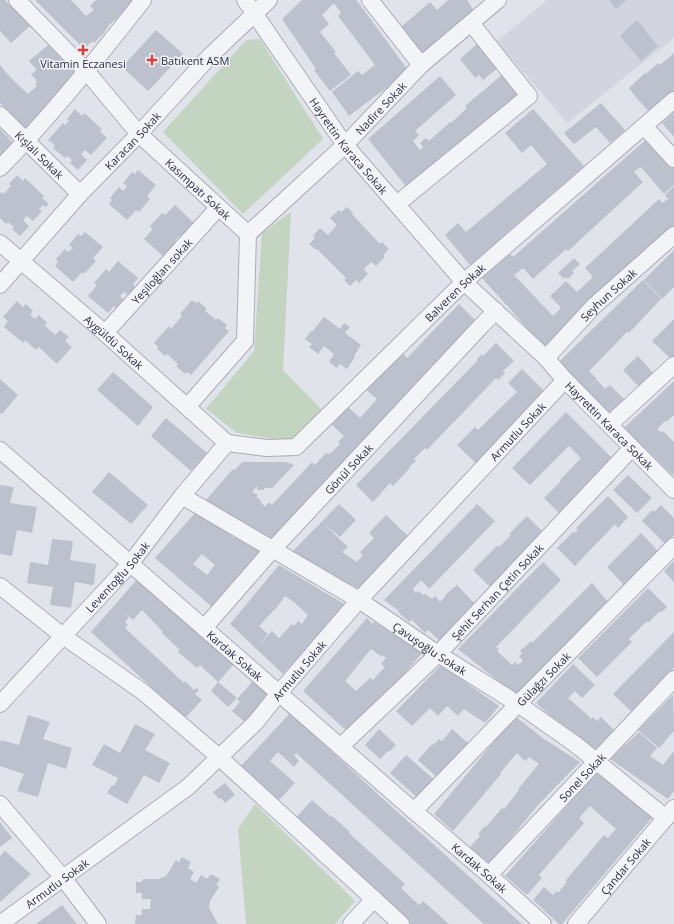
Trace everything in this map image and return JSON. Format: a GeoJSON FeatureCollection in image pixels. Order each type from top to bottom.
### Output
{"type":"FeatureCollection","features":[{"type":"Feature","properties":{"kind":"street","name":"Kasımpatı Sokak"},"geometry":{"type":"LineString","coordinates":[[17,0],[87,72],[139,134],[248,234]]}},
{"type":"Feature","properties":{"kind":"street"},"geometry":{"type":"LineString","coordinates":[[0,168],[27,141],[87,72],[143,0]]}},
{"type":"Feature","properties":{"kind":"street","name":"Karacan Sokak"},"geometry":{"type":"LineString","coordinates":[[0,285],[80,194],[139,134],[210,56],[250,6],[269,0]]}},
{"type":"Feature","properties":{"kind":"street"},"geometry":{"type":"LineString","coordinates":[[370,0],[421,65]]}},
{"type":"Feature","properties":{"kind":"street","name":"Nadire Sokak"},"geometry":{"type":"LineString","coordinates":[[248,234],[346,145],[421,65],[471,23],[489,3]]}},
{"type":"Feature","properties":{"kind":"street","name":"Hayrettin Karaca Sokak"},"geometry":{"type":"LineString","coordinates":[[250,6],[346,145],[464,282],[546,358],[565,380],[632,448],[672,485]]}},
{"type":"Feature","properties":{"kind":"street"},"geometry":{"type":"LineString","coordinates":[[397,204],[529,96],[471,23]]}},
{"type":"Feature","properties":{"kind":"street","name":"Balveren Sokak"},"geometry":{"type":"LineString","coordinates":[[227,443],[267,448],[296,447],[464,282],[674,100]]}},
{"type":"Feature","properties":{"kind":"street","name":"Kışlalı Sokak"},"geometry":{"type":"LineString","coordinates":[[0,115],[80,194]]}},
{"type":"Feature","properties":{"kind":"street"},"geometry":{"type":"LineString","coordinates":[[644,126],[674,159]]}},
{"type":"Feature","properties":{"kind":"street","name":"Yeşiloğlan sokak"},"geometry":{"type":"LineString","coordinates":[[105,333],[218,208]]}},
{"type":"Feature","properties":{"kind":"street"},"geometry":{"type":"LineString","coordinates":[[187,407],[245,341],[248,234]]}},
{"type":"Feature","properties":{"kind":"street","name":"Seyhun Sokak"},"geometry":{"type":"LineString","coordinates":[[546,358],[594,306],[674,234]]}},
{"type":"Feature","properties":{"kind":"street","name":"Aygüldü Sokak"},"geometry":{"type":"LineString","coordinates":[[0,243],[105,333],[227,443]]}},
{"type":"Feature","properties":{"kind":"street","name":"Gönül Sokak"},"geometry":{"type":"LineString","coordinates":[[204,628],[273,549],[481,326],[496,312]]}},
{"type":"Feature","properties":{"kind":"street"},"geometry":{"type":"LineString","coordinates":[[610,424],[674,365]]}},
{"type":"Feature","properties":{"kind":"street","name":"Armutlu Sokak"},"geometry":{"type":"LineString","coordinates":[[0,924],[64,879],[188,787],[256,722],[359,600],[565,380]]}},
{"type":"Feature","properties":{"kind":"street","name":"Leventoğlu Sokak"},"geometry":{"type":"LineString","coordinates":[[0,704],[130,564],[182,496],[227,443]]}},
{"type":"Feature","properties":{"kind":"street","name":"Şehit Serhan Çetin Sokak"},"geometry":{"type":"LineString","coordinates":[[340,747],[438,654],[632,448]]}},
{"type":"Feature","properties":{"kind":"street","name":"Kardak Sokak"},"geometry":{"type":"LineString","coordinates":[[0,450],[543,924]]}},
{"type":"Feature","properties":{"kind":"street","name":"Çavuşoğlu Sokak"},"geometry":{"type":"LineString","coordinates":[[182,496],[359,600],[438,654],[518,704],[670,813]]}},
{"type":"Feature","properties":{"kind":"street","name":"Gülağzı Sokak"},"geometry":{"type":"LineString","coordinates":[[414,811],[674,546]]}},
{"type":"Feature","properties":{"kind":"street"},"geometry":{"type":"LineString","coordinates":[[0,586],[63,636],[143,692],[219,757],[401,924]]}},
{"type":"Feature","properties":{"kind":"street","name":"Sonel Sokak"},"geometry":{"type":"LineString","coordinates":[[489,876],[674,679]]}},
{"type":"Feature","properties":{"kind":"street"},"geometry":{"type":"LineString","coordinates":[[0,804],[64,879],[98,924]]}},
{"type":"Feature","properties":{"kind":"street","name":"Çandar Sokak"},"geometry":{"type":"LineString","coordinates":[[576,924],[670,813]]}},
{"type":"Feature","properties":{"kind":"street"},"geometry":{"type":"LineString","coordinates":[[351,924],[374,899]]}},
{"type":"Feature","properties":{"kind":"shaded area"},"geometry":{"type":"Polygon","coordinates":[[[547,0],[674,0],[674,38],[567,123],[497,41],[547,0]]]}},
{"type":"Feature","properties":{"kind":"green space"},"geometry":{"type":"Polygon","coordinates":[[[260,39],[323,139],[243,214],[163,132],[246,40],[260,39]]]}},
{"type":"Feature","properties":{"kind":"green space"},"geometry":{"type":"Polygon","coordinates":[[[291,212],[283,370],[324,412],[293,442],[237,433],[206,409],[254,351],[262,233],[291,212]]]}},
{"type":"Feature","properties":{"kind":"green space"},"geometry":{"type":"Polygon","coordinates":[[[255,804],[355,901],[335,924],[246,924],[238,829],[255,804]]]}},
{"type":"Feature","properties":{"kind":"building"},"geometry":{"type":"Polygon","coordinates":[[[0,0],[5,0],[30,26],[11,43],[0,31],[0,0]]]}},
{"type":"Feature","properties":{"kind":"building"},"geometry":{"type":"Polygon","coordinates":[[[35,0],[71,0],[86,16],[94,10],[90,6],[96,0],[134,0],[109,25],[104,33],[94,43],[92,41],[84,49],[35,0]]]}},
{"type":"Feature","properties":{"kind":"building"},"geometry":{"type":"Polygon","coordinates":[[[302,0],[356,0],[407,69],[386,88],[349,116],[332,92],[358,71],[362,75],[375,65],[338,16],[341,13],[334,3],[322,15],[329,24],[320,32],[336,52],[334,53],[351,75],[330,91],[314,70],[316,69],[282,19],[302,0]]]}},
{"type":"Feature","properties":{"kind":"building"},"geometry":{"type":"Polygon","coordinates":[[[448,0],[467,0],[474,11],[420,57],[400,28],[430,2],[437,10],[448,0]]]}},
{"type":"Feature","properties":{"kind":"building"},"geometry":{"type":"Polygon","coordinates":[[[609,0],[627,0],[616,9],[609,0]]]}},
{"type":"Feature","properties":{"kind":"building"},"geometry":{"type":"Polygon","coordinates":[[[637,20],[658,46],[641,61],[620,36],[637,20]]]}},
{"type":"Feature","properties":{"kind":"building","name":"Batıkent ASM"},"geometry":{"type":"Polygon","coordinates":[[[156,30],[183,54],[148,91],[122,67],[156,30]]]}},
{"type":"Feature","properties":{"kind":"building"},"geometry":{"type":"Polygon","coordinates":[[[478,43],[498,68],[483,80],[479,75],[475,78],[460,59],[478,43]]]}},
{"type":"Feature","properties":{"kind":"building"},"geometry":{"type":"Polygon","coordinates":[[[48,45],[78,76],[27,131],[0,103],[0,65],[28,94],[37,86],[35,84],[37,81],[31,74],[37,70],[29,61],[48,45]]]}},
{"type":"Feature","properties":{"kind":"building"},"geometry":{"type":"Polygon","coordinates":[[[674,53],[674,92],[650,113],[629,88],[645,73],[646,74],[658,63],[660,65],[674,53]]]}},
{"type":"Feature","properties":{"kind":"building"},"geometry":{"type":"Polygon","coordinates":[[[503,74],[521,96],[409,190],[368,139],[440,76],[456,95],[415,131],[419,135],[413,141],[420,150],[423,147],[420,143],[426,138],[429,141],[450,122],[451,123],[467,108],[465,106],[503,74]]]}},
{"type":"Feature","properties":{"kind":"building"},"geometry":{"type":"Polygon","coordinates":[[[601,103],[625,130],[610,143],[596,127],[574,144],[564,133],[601,103]]]}},
{"type":"Feature","properties":{"kind":"building"},"geometry":{"type":"Polygon","coordinates":[[[75,109],[82,116],[84,113],[102,129],[100,131],[107,138],[91,155],[85,150],[81,154],[87,160],[78,170],[70,163],[72,160],[67,156],[65,158],[53,148],[55,145],[48,140],[63,123],[65,125],[69,121],[67,119],[75,109]]]}},
{"type":"Feature","properties":{"kind":"building"},"geometry":{"type":"Polygon","coordinates":[[[533,109],[584,166],[470,265],[445,235],[458,223],[466,232],[547,164],[531,145],[522,153],[505,133],[533,109]]]}},
{"type":"Feature","properties":{"kind":"building"},"geometry":{"type":"Polygon","coordinates":[[[674,113],[674,137],[662,123],[674,113]]]}},
{"type":"Feature","properties":{"kind":"building"},"geometry":{"type":"Polygon","coordinates":[[[0,129],[15,145],[0,162],[0,129]]]}},
{"type":"Feature","properties":{"kind":"building"},"geometry":{"type":"Polygon","coordinates":[[[650,136],[674,167],[674,185],[664,194],[641,167],[634,172],[643,182],[568,251],[566,249],[533,279],[523,268],[514,275],[553,316],[561,308],[550,296],[566,281],[577,292],[593,277],[585,268],[659,199],[662,203],[668,199],[665,195],[674,186],[674,227],[545,348],[482,278],[510,254],[513,257],[650,136]]]}},
{"type":"Feature","properties":{"kind":"building"},"geometry":{"type":"Polygon","coordinates":[[[138,170],[156,185],[147,196],[150,199],[139,212],[136,210],[127,220],[109,204],[112,200],[110,198],[119,187],[123,191],[127,186],[123,183],[132,172],[135,174],[138,170]]]}},
{"type":"Feature","properties":{"kind":"building"},"geometry":{"type":"Polygon","coordinates":[[[17,175],[23,181],[25,178],[44,196],[42,198],[49,204],[45,207],[43,205],[39,209],[42,211],[33,221],[27,216],[23,220],[29,226],[20,236],[12,229],[14,227],[8,222],[6,224],[0,218],[0,194],[2,192],[4,194],[11,186],[9,184],[17,175]]]}},
{"type":"Feature","properties":{"kind":"building"},"geometry":{"type":"Polygon","coordinates":[[[175,205],[194,223],[184,240],[179,236],[175,241],[179,245],[164,257],[144,239],[153,229],[150,226],[162,213],[165,215],[175,205]]]}},
{"type":"Feature","properties":{"kind":"building"},"geometry":{"type":"Polygon","coordinates":[[[347,207],[380,244],[382,242],[389,249],[383,255],[385,257],[376,266],[371,262],[364,269],[368,274],[359,283],[356,280],[350,286],[344,280],[346,278],[317,249],[316,250],[309,244],[315,238],[313,236],[320,228],[328,235],[337,225],[330,218],[339,210],[341,212],[347,207]]]}},
{"type":"Feature","properties":{"kind":"building"},"geometry":{"type":"Polygon","coordinates":[[[85,232],[103,247],[93,258],[96,261],[84,274],[82,272],[73,282],[55,266],[58,262],[56,259],[65,249],[68,252],[73,248],[69,245],[78,234],[81,236],[85,232]]]}},
{"type":"Feature","properties":{"kind":"building"},"geometry":{"type":"Polygon","coordinates":[[[674,250],[674,287],[662,299],[644,280],[674,250]]]}},
{"type":"Feature","properties":{"kind":"building"},"geometry":{"type":"Polygon","coordinates":[[[574,258],[580,264],[572,271],[574,273],[568,279],[566,277],[564,279],[558,273],[574,258]]]}},
{"type":"Feature","properties":{"kind":"building"},"geometry":{"type":"Polygon","coordinates":[[[118,261],[138,278],[133,284],[135,287],[128,295],[124,292],[120,296],[124,300],[117,309],[114,306],[108,313],[88,296],[97,285],[94,283],[106,269],[109,272],[118,261]]]}},
{"type":"Feature","properties":{"kind":"building"},"geometry":{"type":"Polygon","coordinates":[[[643,280],[661,299],[629,333],[627,332],[589,371],[597,379],[588,388],[597,380],[605,389],[610,385],[627,402],[611,416],[559,362],[643,280]]]}},
{"type":"Feature","properties":{"kind":"building"},"geometry":{"type":"Polygon","coordinates":[[[192,300],[196,303],[198,301],[207,309],[205,311],[216,320],[218,318],[227,325],[225,328],[229,331],[191,375],[187,372],[185,374],[176,366],[178,364],[167,354],[165,356],[157,349],[158,347],[154,343],[169,326],[171,329],[182,316],[180,314],[192,300]]]}},
{"type":"Feature","properties":{"kind":"building"},"geometry":{"type":"Polygon","coordinates":[[[17,301],[23,307],[26,304],[33,311],[30,315],[35,319],[39,315],[47,323],[45,326],[55,335],[60,330],[69,337],[65,341],[72,347],[57,364],[39,347],[36,350],[25,340],[23,343],[4,327],[8,321],[3,317],[17,301]]]}},
{"type":"Feature","properties":{"kind":"building"},"geometry":{"type":"Polygon","coordinates":[[[459,304],[480,325],[276,542],[241,520],[205,501],[233,469],[235,470],[242,462],[286,462],[294,465],[272,488],[257,490],[257,486],[252,492],[258,495],[256,497],[261,500],[260,501],[265,507],[269,502],[272,505],[312,462],[315,465],[326,453],[330,454],[340,444],[338,442],[344,436],[332,425],[348,407],[360,418],[377,399],[365,389],[401,351],[407,358],[459,304]]]}},
{"type":"Feature","properties":{"kind":"building"},"geometry":{"type":"Polygon","coordinates":[[[324,317],[340,329],[344,323],[350,327],[345,333],[361,345],[347,369],[340,364],[337,368],[329,362],[334,354],[324,346],[318,354],[309,347],[312,344],[305,339],[324,317]]]}},
{"type":"Feature","properties":{"kind":"building"},"geometry":{"type":"Polygon","coordinates":[[[674,319],[674,357],[671,359],[652,341],[674,319]]]}},
{"type":"Feature","properties":{"kind":"building"},"geometry":{"type":"Polygon","coordinates":[[[496,343],[514,361],[503,371],[505,373],[498,380],[496,378],[427,450],[425,448],[414,459],[416,461],[393,486],[390,483],[373,502],[356,485],[478,360],[477,359],[482,354],[483,356],[496,343]]]}},
{"type":"Feature","properties":{"kind":"building"},"geometry":{"type":"Polygon","coordinates":[[[638,356],[655,375],[640,388],[623,370],[638,356]]]}},
{"type":"Feature","properties":{"kind":"building"},"geometry":{"type":"Polygon","coordinates":[[[522,369],[548,395],[479,466],[457,445],[475,427],[478,430],[517,392],[508,383],[522,369]]]}},
{"type":"Feature","properties":{"kind":"building"},"geometry":{"type":"Polygon","coordinates":[[[113,372],[153,407],[138,426],[97,390],[113,372]]]}},
{"type":"Feature","properties":{"kind":"building"},"geometry":{"type":"Polygon","coordinates":[[[0,379],[18,395],[2,414],[0,413],[0,379]]]}},
{"type":"Feature","properties":{"kind":"building"},"geometry":{"type":"Polygon","coordinates":[[[674,381],[674,415],[657,429],[662,433],[663,431],[674,442],[674,476],[624,428],[674,381]]]}},
{"type":"Feature","properties":{"kind":"building"},"geometry":{"type":"Polygon","coordinates":[[[566,412],[615,461],[562,516],[544,498],[581,458],[569,446],[530,485],[512,468],[566,412]]]}},
{"type":"Feature","properties":{"kind":"building"},"geometry":{"type":"Polygon","coordinates":[[[166,418],[207,453],[191,471],[151,436],[166,418]]]}},
{"type":"Feature","properties":{"kind":"building"},"geometry":{"type":"Polygon","coordinates":[[[109,472],[148,505],[131,524],[92,492],[109,472]]]}},
{"type":"Feature","properties":{"kind":"building"},"geometry":{"type":"Polygon","coordinates":[[[628,475],[652,498],[637,513],[613,490],[628,475]]]}},
{"type":"Feature","properties":{"kind":"building"},"geometry":{"type":"Polygon","coordinates":[[[0,485],[14,487],[10,503],[37,507],[32,533],[17,530],[12,556],[0,554],[0,485]]]}},
{"type":"Feature","properties":{"kind":"building"},"geometry":{"type":"Polygon","coordinates":[[[608,496],[628,517],[618,528],[615,524],[575,566],[557,548],[573,532],[574,533],[578,530],[576,528],[608,496]]]}},
{"type":"Feature","properties":{"kind":"building"},"geometry":{"type":"Polygon","coordinates":[[[339,504],[356,520],[340,537],[324,524],[348,547],[342,552],[357,562],[363,555],[360,552],[374,538],[369,533],[386,515],[410,538],[360,589],[336,578],[292,552],[339,504]]]}},
{"type":"Feature","properties":{"kind":"building"},"geometry":{"type":"Polygon","coordinates":[[[477,504],[495,521],[429,589],[421,580],[413,589],[416,593],[418,591],[432,599],[435,596],[440,602],[446,596],[445,595],[457,585],[475,604],[440,641],[428,630],[425,633],[412,620],[409,622],[398,612],[399,611],[384,600],[477,504]]]}},
{"type":"Feature","properties":{"kind":"building"},"geometry":{"type":"Polygon","coordinates":[[[661,505],[674,518],[674,535],[665,544],[642,521],[652,510],[654,512],[661,505]]]}},
{"type":"Feature","properties":{"kind":"building"},"geometry":{"type":"Polygon","coordinates":[[[195,513],[215,525],[216,524],[234,538],[235,536],[264,554],[218,612],[155,558],[195,513]],[[202,554],[193,564],[207,575],[215,565],[202,554]]]}},
{"type":"Feature","properties":{"kind":"building"},"geometry":{"type":"Polygon","coordinates":[[[527,516],[545,534],[491,588],[473,570],[498,545],[499,547],[511,535],[509,534],[527,516]]]}},
{"type":"Feature","properties":{"kind":"building"},"geometry":{"type":"Polygon","coordinates":[[[641,533],[658,551],[624,585],[607,567],[641,533]]]}},
{"type":"Feature","properties":{"kind":"building"},"geometry":{"type":"Polygon","coordinates":[[[52,539],[72,541],[73,543],[70,560],[96,564],[94,584],[92,585],[75,582],[71,608],[50,604],[53,587],[27,583],[31,562],[48,565],[52,539]]]}},
{"type":"Feature","properties":{"kind":"building"},"geometry":{"type":"Polygon","coordinates":[[[674,561],[674,582],[664,571],[674,561]]]}},
{"type":"Feature","properties":{"kind":"building"},"geometry":{"type":"Polygon","coordinates":[[[543,562],[561,580],[496,647],[499,649],[497,651],[512,665],[515,662],[518,665],[523,661],[519,656],[522,653],[520,651],[531,641],[532,643],[592,583],[608,602],[518,697],[458,649],[543,562]]]}},
{"type":"Feature","properties":{"kind":"building"},"geometry":{"type":"Polygon","coordinates":[[[279,565],[346,605],[283,674],[230,624],[279,565]],[[285,596],[259,626],[268,634],[257,648],[272,631],[279,638],[292,624],[294,626],[298,621],[302,624],[308,615],[285,596]]]}},
{"type":"Feature","properties":{"kind":"building"},"geometry":{"type":"Polygon","coordinates":[[[139,577],[235,663],[218,682],[200,665],[197,668],[178,652],[180,650],[162,633],[163,632],[142,610],[133,620],[120,608],[129,617],[125,622],[128,625],[125,628],[184,683],[185,681],[194,690],[196,688],[199,690],[195,694],[202,700],[185,718],[91,632],[139,577]]]}},
{"type":"Feature","properties":{"kind":"building"},"geometry":{"type":"Polygon","coordinates":[[[648,588],[667,607],[661,613],[660,611],[648,623],[647,621],[629,639],[632,642],[597,677],[578,658],[648,588]]]}},
{"type":"Feature","properties":{"kind":"building"},"geometry":{"type":"Polygon","coordinates":[[[367,618],[372,624],[374,622],[422,653],[350,734],[303,691],[367,618]],[[371,649],[345,681],[356,691],[370,678],[373,680],[385,667],[381,664],[386,658],[382,655],[381,656],[371,649]]]}},
{"type":"Feature","properties":{"kind":"building"},"geometry":{"type":"Polygon","coordinates":[[[674,632],[674,668],[632,712],[613,694],[674,632]]]}},
{"type":"Feature","properties":{"kind":"building"},"geometry":{"type":"Polygon","coordinates":[[[573,664],[595,685],[582,698],[575,691],[568,698],[591,718],[581,728],[593,717],[597,721],[601,717],[614,730],[595,750],[588,743],[587,745],[575,733],[556,719],[555,720],[536,703],[573,664]]]}},
{"type":"Feature","properties":{"kind":"building"},"geometry":{"type":"Polygon","coordinates":[[[441,665],[499,706],[485,723],[464,709],[458,716],[447,706],[438,716],[430,708],[412,726],[396,711],[441,665]]]}},
{"type":"Feature","properties":{"kind":"building"},"geometry":{"type":"Polygon","coordinates":[[[254,680],[271,695],[247,724],[232,711],[240,702],[237,699],[254,680]]]}},
{"type":"Feature","properties":{"kind":"building"},"geometry":{"type":"Polygon","coordinates":[[[218,682],[237,698],[228,707],[211,691],[218,682]]]}},
{"type":"Feature","properties":{"kind":"building"},"geometry":{"type":"Polygon","coordinates":[[[673,695],[674,731],[659,748],[638,730],[673,695]]]}},
{"type":"Feature","properties":{"kind":"building"},"geometry":{"type":"Polygon","coordinates":[[[290,713],[522,924],[484,924],[296,753],[294,755],[299,761],[294,767],[278,752],[270,761],[295,783],[277,802],[240,767],[290,713]]]}},
{"type":"Feature","properties":{"kind":"building"},"geometry":{"type":"Polygon","coordinates":[[[28,715],[50,722],[43,739],[72,748],[66,769],[48,763],[38,797],[17,791],[24,774],[0,766],[1,740],[19,745],[28,715]]]}},
{"type":"Feature","properties":{"kind":"building"},"geometry":{"type":"Polygon","coordinates":[[[515,716],[544,739],[580,762],[537,806],[490,864],[470,847],[480,836],[478,834],[502,808],[504,809],[519,790],[518,789],[539,764],[529,757],[525,761],[517,753],[453,831],[434,814],[515,716]]]}},
{"type":"Feature","properties":{"kind":"building"},"geometry":{"type":"Polygon","coordinates":[[[135,724],[155,734],[145,750],[170,763],[159,783],[144,775],[127,804],[107,793],[112,785],[114,786],[118,778],[92,765],[104,744],[120,753],[135,724]]]}},
{"type":"Feature","properties":{"kind":"building"},"geometry":{"type":"Polygon","coordinates":[[[379,729],[396,745],[380,759],[365,745],[379,729]]]}},
{"type":"Feature","properties":{"kind":"building"},"geometry":{"type":"Polygon","coordinates":[[[452,729],[468,743],[439,779],[418,760],[432,744],[433,745],[439,739],[442,741],[452,729]]]}},
{"type":"Feature","properties":{"kind":"building"},"geometry":{"type":"Polygon","coordinates":[[[639,732],[657,748],[650,756],[663,765],[674,751],[674,791],[668,799],[610,759],[639,732]]]}},
{"type":"Feature","properties":{"kind":"building"},"geometry":{"type":"Polygon","coordinates":[[[406,755],[437,782],[421,801],[390,773],[406,755]]]}},
{"type":"Feature","properties":{"kind":"building"},"geometry":{"type":"Polygon","coordinates":[[[596,773],[656,813],[562,924],[559,924],[533,900],[544,887],[553,895],[556,891],[558,893],[567,882],[566,880],[604,835],[608,838],[616,829],[590,806],[579,818],[584,823],[539,875],[542,878],[527,895],[505,876],[596,773]]]}},
{"type":"Feature","properties":{"kind":"building"},"geometry":{"type":"Polygon","coordinates":[[[225,783],[235,795],[225,803],[213,792],[225,783]]]}},
{"type":"Feature","properties":{"kind":"building"},"geometry":{"type":"Polygon","coordinates":[[[312,800],[350,832],[349,833],[405,884],[401,888],[419,905],[423,901],[449,924],[410,924],[295,819],[312,800]]]}},
{"type":"Feature","properties":{"kind":"building"},"geometry":{"type":"Polygon","coordinates":[[[0,822],[12,838],[0,847],[0,822]]]}},
{"type":"Feature","properties":{"kind":"building"},"geometry":{"type":"Polygon","coordinates":[[[5,851],[31,874],[0,902],[0,856],[5,851]]]}},
{"type":"Feature","properties":{"kind":"building"},"geometry":{"type":"Polygon","coordinates":[[[182,857],[191,862],[188,868],[194,872],[190,879],[196,883],[201,875],[207,879],[211,874],[220,879],[216,885],[219,887],[210,901],[209,908],[218,924],[135,924],[136,915],[142,915],[142,909],[150,909],[151,899],[142,899],[142,893],[136,893],[136,882],[142,882],[143,879],[159,879],[166,876],[176,860],[179,862],[182,857]]]}},
{"type":"Feature","properties":{"kind":"building"},"geometry":{"type":"Polygon","coordinates":[[[62,905],[77,924],[36,924],[62,905]]]}},
{"type":"Feature","properties":{"kind":"place","name":"Vitamin Eczanesi"},"geometry":{"type":"Point","coordinates":[83,50]}},
{"type":"Feature","properties":{"kind":"place","name":"Batıkent ASM"},"geometry":{"type":"Point","coordinates":[152,60]}}]}
